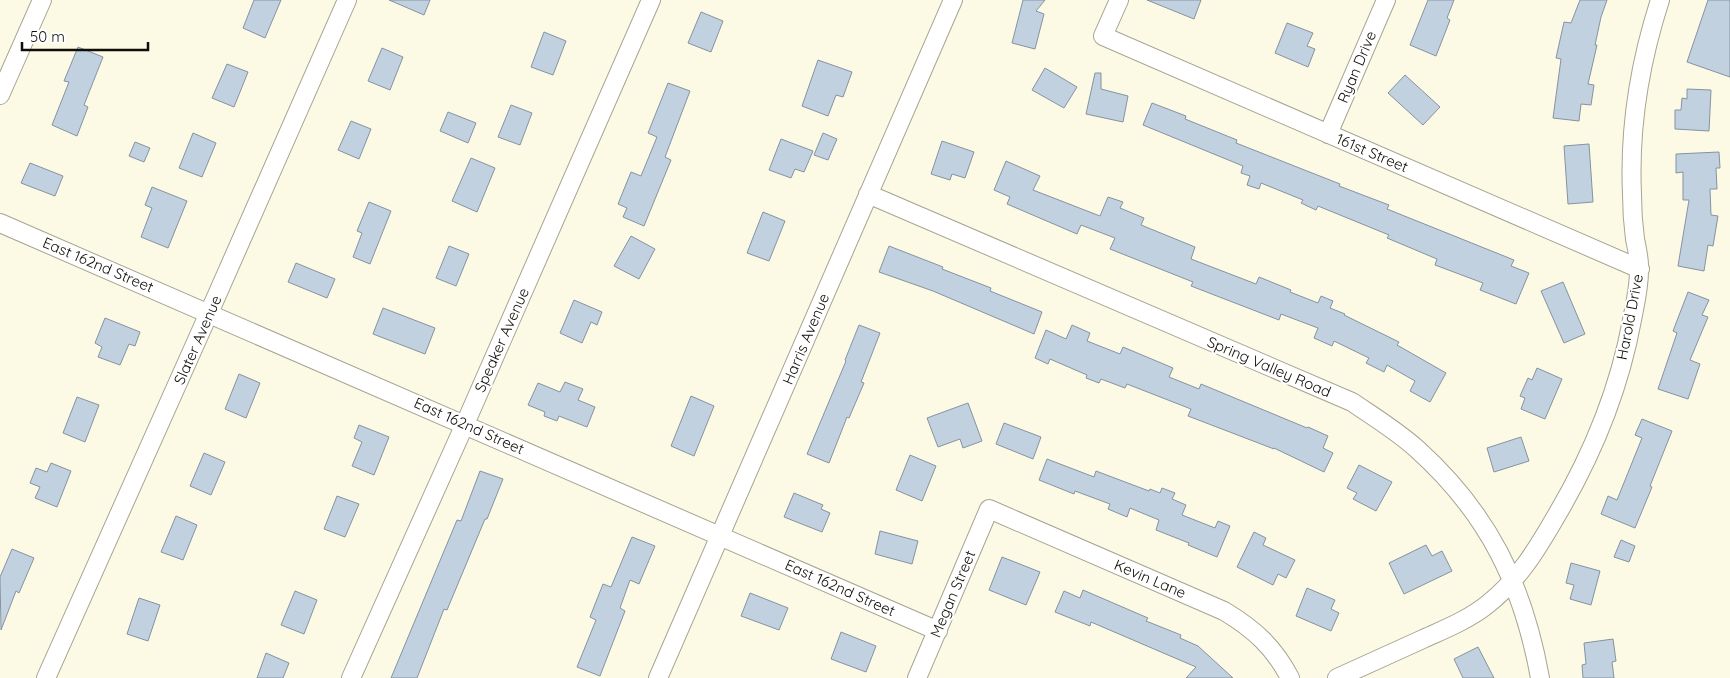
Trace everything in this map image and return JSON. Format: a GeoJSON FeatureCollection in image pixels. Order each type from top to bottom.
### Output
{"type":"FeatureCollection","features":[{"type":"Feature","properties":{"kind":"street"},"geometry":{"type":"LineString","coordinates":[[0,95],[42,0]]}},
{"type":"Feature","properties":{"kind":"street","name":"Slater Avenue"},"geometry":{"type":"LineString","coordinates":[[46,678],[347,0]]}},
{"type":"Feature","properties":{"kind":"street","name":"Speaker Avenue"},"geometry":{"type":"LineString","coordinates":[[351,678],[651,0]]}},
{"type":"Feature","properties":{"kind":"street","name":"Harris Avenue"},"geometry":{"type":"LineString","coordinates":[[658,678],[953,0]]}},
{"type":"Feature","properties":{"kind":"street","name":"161st Street"},"geometry":{"type":"LineString","coordinates":[[1118,0],[1103,36],[1640,269]]}},
{"type":"Feature","properties":{"kind":"street","name":"Ryan Drive"},"geometry":{"type":"LineString","coordinates":[[1328,134],[1386,0]]}},
{"type":"Feature","properties":{"kind":"street","name":"Harold Drive"},"geometry":{"type":"LineString","coordinates":[[1513,581],[1531,559],[1574,485],[1596,440],[1614,392],[1628,343],[1640,269],[1634,232],[1632,194],[1635,108],[1643,61],[1660,0]]}},
{"type":"Feature","properties":{"kind":"street","name":"Spring Valley Road"},"geometry":{"type":"LineString","coordinates":[[868,194],[1352,402],[1385,423],[1416,448],[1449,480],[1473,511],[1494,544],[1513,581],[1522,604],[1533,642],[1540,678]]}},
{"type":"Feature","properties":{"kind":"street","name":"East 162nd Street"},"geometry":{"type":"LineString","coordinates":[[0,223],[938,631]]}},
{"type":"Feature","properties":{"kind":"street","name":"Megan Street"},"geometry":{"type":"LineString","coordinates":[[917,678],[989,509]]}},
{"type":"Feature","properties":{"kind":"street","name":"Kevin Lane"},"geometry":{"type":"LineString","coordinates":[[989,509],[1224,611],[1247,625],[1265,641],[1282,662],[1290,678]]}},
{"type":"Feature","properties":{"kind":"street"},"geometry":{"type":"LineString","coordinates":[[1337,678],[1463,621],[1488,605],[1513,581]]}},
{"type":"Feature","properties":{"kind":"building"},"geometry":{"type":"Polygon","coordinates":[[[254,0],[281,0],[265,38],[243,28],[254,0]]]}},
{"type":"Feature","properties":{"kind":"building"},"geometry":{"type":"Polygon","coordinates":[[[389,0],[430,0],[424,15],[389,0]]]}},
{"type":"Feature","properties":{"kind":"building"},"geometry":{"type":"Polygon","coordinates":[[[1023,0],[1045,0],[1036,11],[1044,14],[1035,49],[1012,43],[1023,0]]]}},
{"type":"Feature","properties":{"kind":"building"},"geometry":{"type":"Polygon","coordinates":[[[1147,0],[1201,0],[1194,19],[1147,0]]]}},
{"type":"Feature","properties":{"kind":"building"},"geometry":{"type":"Polygon","coordinates":[[[1428,0],[1454,0],[1447,18],[1450,20],[1436,56],[1410,45],[1428,0]]]}},
{"type":"Feature","properties":{"kind":"building"},"geometry":{"type":"Polygon","coordinates":[[[1580,0],[1607,0],[1601,17],[1588,84],[1594,85],[1591,105],[1581,104],[1579,121],[1553,118],[1561,59],[1556,58],[1564,22],[1571,23],[1580,0]]]}},
{"type":"Feature","properties":{"kind":"building"},"geometry":{"type":"Polygon","coordinates":[[[1708,0],[1730,0],[1730,77],[1687,62],[1708,0]]]}},
{"type":"Feature","properties":{"kind":"building"},"geometry":{"type":"Polygon","coordinates":[[[701,12],[723,21],[711,52],[688,43],[701,12]]]}},
{"type":"Feature","properties":{"kind":"building"},"geometry":{"type":"Polygon","coordinates":[[[1287,23],[1313,33],[1307,46],[1315,49],[1308,67],[1275,53],[1287,23]]]}},
{"type":"Feature","properties":{"kind":"building"},"geometry":{"type":"Polygon","coordinates":[[[544,32],[566,41],[553,75],[531,67],[544,32]]]}},
{"type":"Feature","properties":{"kind":"building"},"geometry":{"type":"Polygon","coordinates":[[[78,47],[103,57],[84,105],[88,107],[77,136],[52,125],[69,82],[64,81],[78,47]]]}},
{"type":"Feature","properties":{"kind":"building"},"geometry":{"type":"Polygon","coordinates":[[[382,48],[403,57],[390,90],[368,81],[382,48]]]}},
{"type":"Feature","properties":{"kind":"building"},"geometry":{"type":"Polygon","coordinates":[[[818,60],[852,72],[843,97],[836,95],[828,116],[802,106],[818,60]]]}},
{"type":"Feature","properties":{"kind":"building"},"geometry":{"type":"Polygon","coordinates":[[[227,64],[248,72],[234,107],[212,98],[227,64]]]}},
{"type":"Feature","properties":{"kind":"building"},"geometry":{"type":"Polygon","coordinates":[[[1045,68],[1077,87],[1064,108],[1032,90],[1045,68]]]}},
{"type":"Feature","properties":{"kind":"building"},"geometry":{"type":"Polygon","coordinates":[[[1095,73],[1101,73],[1101,89],[1128,96],[1123,122],[1086,114],[1095,73]]]}},
{"type":"Feature","properties":{"kind":"building"},"geometry":{"type":"Polygon","coordinates":[[[1405,75],[1440,107],[1423,125],[1388,93],[1405,75]]]}},
{"type":"Feature","properties":{"kind":"building"},"geometry":{"type":"Polygon","coordinates":[[[668,83],[690,91],[665,157],[671,160],[644,226],[623,217],[627,208],[618,204],[631,172],[641,176],[657,137],[648,133],[668,83]]]}},
{"type":"Feature","properties":{"kind":"building"},"geometry":{"type":"Polygon","coordinates":[[[1687,89],[1711,90],[1709,131],[1675,129],[1675,110],[1681,110],[1682,98],[1687,99],[1687,89]]]}},
{"type":"Feature","properties":{"kind":"building"},"geometry":{"type":"Polygon","coordinates":[[[1152,103],[1186,116],[1185,119],[1237,140],[1236,143],[1389,205],[1387,209],[1514,260],[1511,266],[1529,273],[1516,304],[1480,290],[1483,283],[1435,265],[1437,259],[1387,238],[1389,235],[1318,206],[1316,210],[1301,203],[1303,200],[1261,183],[1259,189],[1247,185],[1250,176],[1241,173],[1243,166],[1143,125],[1152,103]]]}},
{"type":"Feature","properties":{"kind":"building"},"geometry":{"type":"Polygon","coordinates":[[[511,105],[532,113],[520,145],[498,137],[511,105]]]}},
{"type":"Feature","properties":{"kind":"building"},"geometry":{"type":"Polygon","coordinates":[[[448,112],[476,123],[468,143],[440,131],[448,112]]]}},
{"type":"Feature","properties":{"kind":"building"},"geometry":{"type":"Polygon","coordinates":[[[351,121],[371,129],[359,159],[338,150],[351,121]]]}},
{"type":"Feature","properties":{"kind":"building"},"geometry":{"type":"Polygon","coordinates":[[[193,133],[216,143],[202,177],[179,168],[193,133]]]}},
{"type":"Feature","properties":{"kind":"building"},"geometry":{"type":"Polygon","coordinates":[[[823,133],[837,139],[828,160],[814,155],[823,133]]]}},
{"type":"Feature","properties":{"kind":"building"},"geometry":{"type":"Polygon","coordinates":[[[781,139],[813,151],[804,172],[795,169],[791,178],[769,170],[781,139]]]}},
{"type":"Feature","properties":{"kind":"building"},"geometry":{"type":"Polygon","coordinates":[[[942,141],[974,152],[965,178],[952,174],[950,180],[931,174],[942,141]]]}},
{"type":"Feature","properties":{"kind":"building"},"geometry":{"type":"Polygon","coordinates":[[[135,142],[150,148],[144,162],[129,156],[135,142]]]}},
{"type":"Feature","properties":{"kind":"building"},"geometry":{"type":"Polygon","coordinates":[[[1589,144],[1593,202],[1568,204],[1564,146],[1589,144]]]}},
{"type":"Feature","properties":{"kind":"building"},"geometry":{"type":"Polygon","coordinates":[[[1719,152],[1720,168],[1716,168],[1717,189],[1710,189],[1711,215],[1718,216],[1713,246],[1708,245],[1704,271],[1678,266],[1689,200],[1683,200],[1683,172],[1676,173],[1676,154],[1719,152]]]}},
{"type":"Feature","properties":{"kind":"building"},"geometry":{"type":"Polygon","coordinates":[[[471,158],[495,168],[477,212],[452,201],[471,158]]]}},
{"type":"Feature","properties":{"kind":"building"},"geometry":{"type":"Polygon","coordinates":[[[1006,161],[1040,176],[1033,190],[1100,216],[1108,197],[1123,202],[1120,208],[1144,218],[1141,225],[1195,247],[1191,259],[1256,284],[1259,277],[1318,303],[1321,296],[1333,301],[1330,308],[1399,342],[1397,345],[1446,373],[1430,402],[1410,391],[1415,381],[1387,365],[1384,372],[1366,363],[1369,358],[1334,341],[1332,346],[1314,338],[1318,328],[1281,314],[1279,320],[1191,286],[1193,282],[1110,249],[1115,238],[1081,225],[1077,234],[1007,204],[1010,197],[994,190],[1006,161]]]}},
{"type":"Feature","properties":{"kind":"building"},"geometry":{"type":"Polygon","coordinates":[[[30,163],[63,176],[55,196],[21,183],[30,163]]]}},
{"type":"Feature","properties":{"kind":"building"},"geometry":{"type":"Polygon","coordinates":[[[152,187],[187,201],[168,248],[141,237],[152,208],[145,205],[152,187]]]}},
{"type":"Feature","properties":{"kind":"building"},"geometry":{"type":"Polygon","coordinates":[[[369,202],[391,211],[370,264],[353,257],[362,233],[357,231],[369,202]]]}},
{"type":"Feature","properties":{"kind":"building"},"geometry":{"type":"Polygon","coordinates":[[[763,212],[785,221],[769,261],[747,253],[763,212]]]}},
{"type":"Feature","properties":{"kind":"building"},"geometry":{"type":"Polygon","coordinates":[[[631,236],[655,249],[639,279],[614,266],[631,236]]]}},
{"type":"Feature","properties":{"kind":"building"},"geometry":{"type":"Polygon","coordinates":[[[449,246],[469,254],[456,286],[436,278],[449,246]]]}},
{"type":"Feature","properties":{"kind":"building"},"geometry":{"type":"Polygon","coordinates":[[[889,246],[943,267],[942,269],[991,288],[990,291],[1042,312],[1034,334],[933,291],[879,272],[889,246]]]}},
{"type":"Feature","properties":{"kind":"building"},"geometry":{"type":"Polygon","coordinates":[[[296,263],[335,279],[327,298],[288,282],[296,263]]]}},
{"type":"Feature","properties":{"kind":"building"},"geometry":{"type":"Polygon","coordinates":[[[1563,282],[1585,334],[1564,343],[1541,291],[1563,282]]]}},
{"type":"Feature","properties":{"kind":"building"},"geometry":{"type":"Polygon","coordinates":[[[1688,292],[1709,300],[1702,315],[1708,317],[1690,360],[1700,364],[1688,399],[1658,389],[1677,333],[1673,331],[1688,292]]]}},
{"type":"Feature","properties":{"kind":"building"},"geometry":{"type":"Polygon","coordinates":[[[574,300],[602,312],[597,325],[591,322],[582,343],[560,333],[574,300]]]}},
{"type":"Feature","properties":{"kind":"building"},"geometry":{"type":"Polygon","coordinates":[[[383,308],[435,328],[425,354],[373,334],[383,308]]]}},
{"type":"Feature","properties":{"kind":"building"},"geometry":{"type":"Polygon","coordinates":[[[105,318],[140,332],[135,346],[129,344],[120,365],[98,357],[102,347],[95,343],[105,318]]]}},
{"type":"Feature","properties":{"kind":"building"},"geometry":{"type":"Polygon","coordinates":[[[859,325],[880,333],[861,382],[864,383],[849,418],[847,417],[829,463],[807,454],[859,325]]]}},
{"type":"Feature","properties":{"kind":"building"},"geometry":{"type":"Polygon","coordinates":[[[1072,325],[1090,333],[1087,341],[1120,354],[1123,347],[1173,368],[1169,377],[1199,389],[1201,384],[1328,436],[1323,448],[1333,453],[1324,472],[1274,448],[1188,416],[1191,409],[1127,384],[1125,388],[1101,379],[1099,383],[1086,378],[1087,375],[1050,359],[1048,364],[1035,358],[1046,330],[1066,339],[1072,325]]]}},
{"type":"Feature","properties":{"kind":"building"},"geometry":{"type":"Polygon","coordinates":[[[1537,368],[1562,379],[1545,419],[1521,409],[1525,398],[1520,396],[1528,378],[1532,380],[1537,368]]]}},
{"type":"Feature","properties":{"kind":"building"},"geometry":{"type":"Polygon","coordinates":[[[239,374],[260,383],[246,418],[225,409],[239,374]]]}},
{"type":"Feature","properties":{"kind":"building"},"geometry":{"type":"Polygon","coordinates":[[[565,382],[583,389],[578,400],[595,407],[587,427],[559,416],[557,421],[544,416],[545,412],[528,405],[538,383],[560,392],[565,382]]]}},
{"type":"Feature","properties":{"kind":"building"},"geometry":{"type":"Polygon","coordinates":[[[691,396],[714,406],[694,456],[671,446],[691,396]]]}},
{"type":"Feature","properties":{"kind":"building"},"geometry":{"type":"Polygon","coordinates":[[[77,397],[99,405],[85,442],[63,433],[77,397]]]}},
{"type":"Feature","properties":{"kind":"building"},"geometry":{"type":"Polygon","coordinates":[[[968,403],[982,441],[963,448],[960,439],[938,447],[927,418],[968,403]]]}},
{"type":"Feature","properties":{"kind":"building"},"geometry":{"type":"Polygon","coordinates":[[[1642,419],[1672,431],[1635,528],[1601,514],[1608,496],[1617,500],[1642,438],[1635,435],[1642,419]]]}},
{"type":"Feature","properties":{"kind":"building"},"geometry":{"type":"Polygon","coordinates":[[[1004,423],[1041,437],[1033,459],[996,444],[1004,423]]]}},
{"type":"Feature","properties":{"kind":"building"},"geometry":{"type":"Polygon","coordinates":[[[359,425],[389,437],[374,475],[352,466],[362,442],[354,438],[359,425]]]}},
{"type":"Feature","properties":{"kind":"building"},"geometry":{"type":"Polygon","coordinates":[[[1521,437],[1529,461],[1494,472],[1487,448],[1521,437]]]}},
{"type":"Feature","properties":{"kind":"building"},"geometry":{"type":"Polygon","coordinates":[[[204,453],[225,462],[211,495],[190,486],[204,453]]]}},
{"type":"Feature","properties":{"kind":"building"},"geometry":{"type":"Polygon","coordinates":[[[910,455],[936,466],[922,501],[896,490],[910,455]]]}},
{"type":"Feature","properties":{"kind":"building"},"geometry":{"type":"Polygon","coordinates":[[[1047,459],[1094,477],[1096,471],[1149,491],[1150,489],[1160,493],[1162,488],[1175,493],[1172,499],[1186,505],[1182,515],[1215,528],[1218,521],[1230,526],[1217,557],[1156,530],[1159,520],[1130,508],[1127,517],[1108,509],[1110,504],[1075,491],[1074,494],[1039,480],[1047,459]]]}},
{"type":"Feature","properties":{"kind":"building"},"geometry":{"type":"Polygon","coordinates":[[[51,463],[71,471],[57,507],[35,498],[40,487],[30,483],[36,468],[47,472],[51,463]]]}},
{"type":"Feature","properties":{"kind":"building"},"geometry":{"type":"Polygon","coordinates":[[[1359,465],[1392,482],[1376,511],[1353,499],[1357,493],[1347,488],[1359,465]]]}},
{"type":"Feature","properties":{"kind":"building"},"geometry":{"type":"Polygon","coordinates":[[[480,471],[503,479],[487,519],[485,519],[447,610],[444,609],[417,678],[391,678],[457,520],[461,521],[480,471]]]}},
{"type":"Feature","properties":{"kind":"building"},"geometry":{"type":"Polygon","coordinates":[[[794,493],[823,505],[821,509],[830,513],[822,532],[784,517],[794,493]]]}},
{"type":"Feature","properties":{"kind":"building"},"geometry":{"type":"Polygon","coordinates":[[[337,496],[359,504],[345,537],[324,529],[337,496]]]}},
{"type":"Feature","properties":{"kind":"building"},"geometry":{"type":"Polygon","coordinates":[[[176,516],[197,525],[183,560],[161,552],[176,516]]]}},
{"type":"Feature","properties":{"kind":"building"},"geometry":{"type":"Polygon","coordinates":[[[880,531],[918,541],[912,564],[875,554],[880,531]]]}},
{"type":"Feature","properties":{"kind":"building"},"geometry":{"type":"Polygon","coordinates":[[[1254,532],[1266,538],[1263,545],[1295,560],[1286,578],[1278,574],[1273,585],[1237,567],[1254,532]]]}},
{"type":"Feature","properties":{"kind":"building"},"geometry":{"type":"Polygon","coordinates":[[[632,537],[655,546],[639,584],[630,580],[620,608],[625,611],[600,676],[577,667],[596,620],[590,617],[603,584],[611,587],[632,537]]]}},
{"type":"Feature","properties":{"kind":"building"},"geometry":{"type":"Polygon","coordinates":[[[1621,540],[1635,546],[1629,562],[1614,557],[1621,540]]]}},
{"type":"Feature","properties":{"kind":"building"},"geometry":{"type":"Polygon","coordinates":[[[1426,545],[1432,556],[1442,551],[1452,571],[1404,594],[1389,563],[1426,545]]]}},
{"type":"Feature","properties":{"kind":"building"},"geometry":{"type":"Polygon","coordinates":[[[12,549],[34,558],[19,593],[16,591],[1,630],[0,577],[12,549]]]}},
{"type":"Feature","properties":{"kind":"building"},"geometry":{"type":"Polygon","coordinates":[[[1002,557],[1040,572],[1026,605],[989,590],[1002,557]]]}},
{"type":"Feature","properties":{"kind":"building"},"geometry":{"type":"Polygon","coordinates":[[[1571,563],[1600,571],[1591,605],[1570,599],[1574,585],[1566,583],[1571,563]]]}},
{"type":"Feature","properties":{"kind":"building"},"geometry":{"type":"Polygon","coordinates":[[[1307,588],[1335,600],[1331,609],[1339,613],[1331,631],[1296,616],[1307,588]]]}},
{"type":"Feature","properties":{"kind":"building"},"geometry":{"type":"Polygon","coordinates":[[[1083,590],[1148,618],[1146,621],[1181,635],[1180,638],[1198,646],[1233,678],[1186,678],[1196,667],[1091,622],[1090,626],[1055,612],[1064,591],[1080,598],[1083,590]]]}},
{"type":"Feature","properties":{"kind":"building"},"geometry":{"type":"Polygon","coordinates":[[[295,591],[317,600],[304,634],[281,625],[295,591]]]}},
{"type":"Feature","properties":{"kind":"building"},"geometry":{"type":"Polygon","coordinates":[[[750,593],[788,608],[779,630],[741,616],[750,593]]]}},
{"type":"Feature","properties":{"kind":"building"},"geometry":{"type":"Polygon","coordinates":[[[139,598],[160,605],[148,641],[127,634],[139,598]]]}},
{"type":"Feature","properties":{"kind":"building"},"geometry":{"type":"Polygon","coordinates":[[[841,632],[876,646],[866,672],[831,659],[841,632]]]}},
{"type":"Feature","properties":{"kind":"building"},"geometry":{"type":"Polygon","coordinates":[[[1613,639],[1616,661],[1612,662],[1614,678],[1583,678],[1582,665],[1586,664],[1584,643],[1613,639]]]}},
{"type":"Feature","properties":{"kind":"building"},"geometry":{"type":"Polygon","coordinates":[[[1478,647],[1494,678],[1463,678],[1454,659],[1478,647]]]}},
{"type":"Feature","properties":{"kind":"building"},"geometry":{"type":"Polygon","coordinates":[[[266,653],[289,663],[283,678],[257,678],[266,653]]]}}]}
